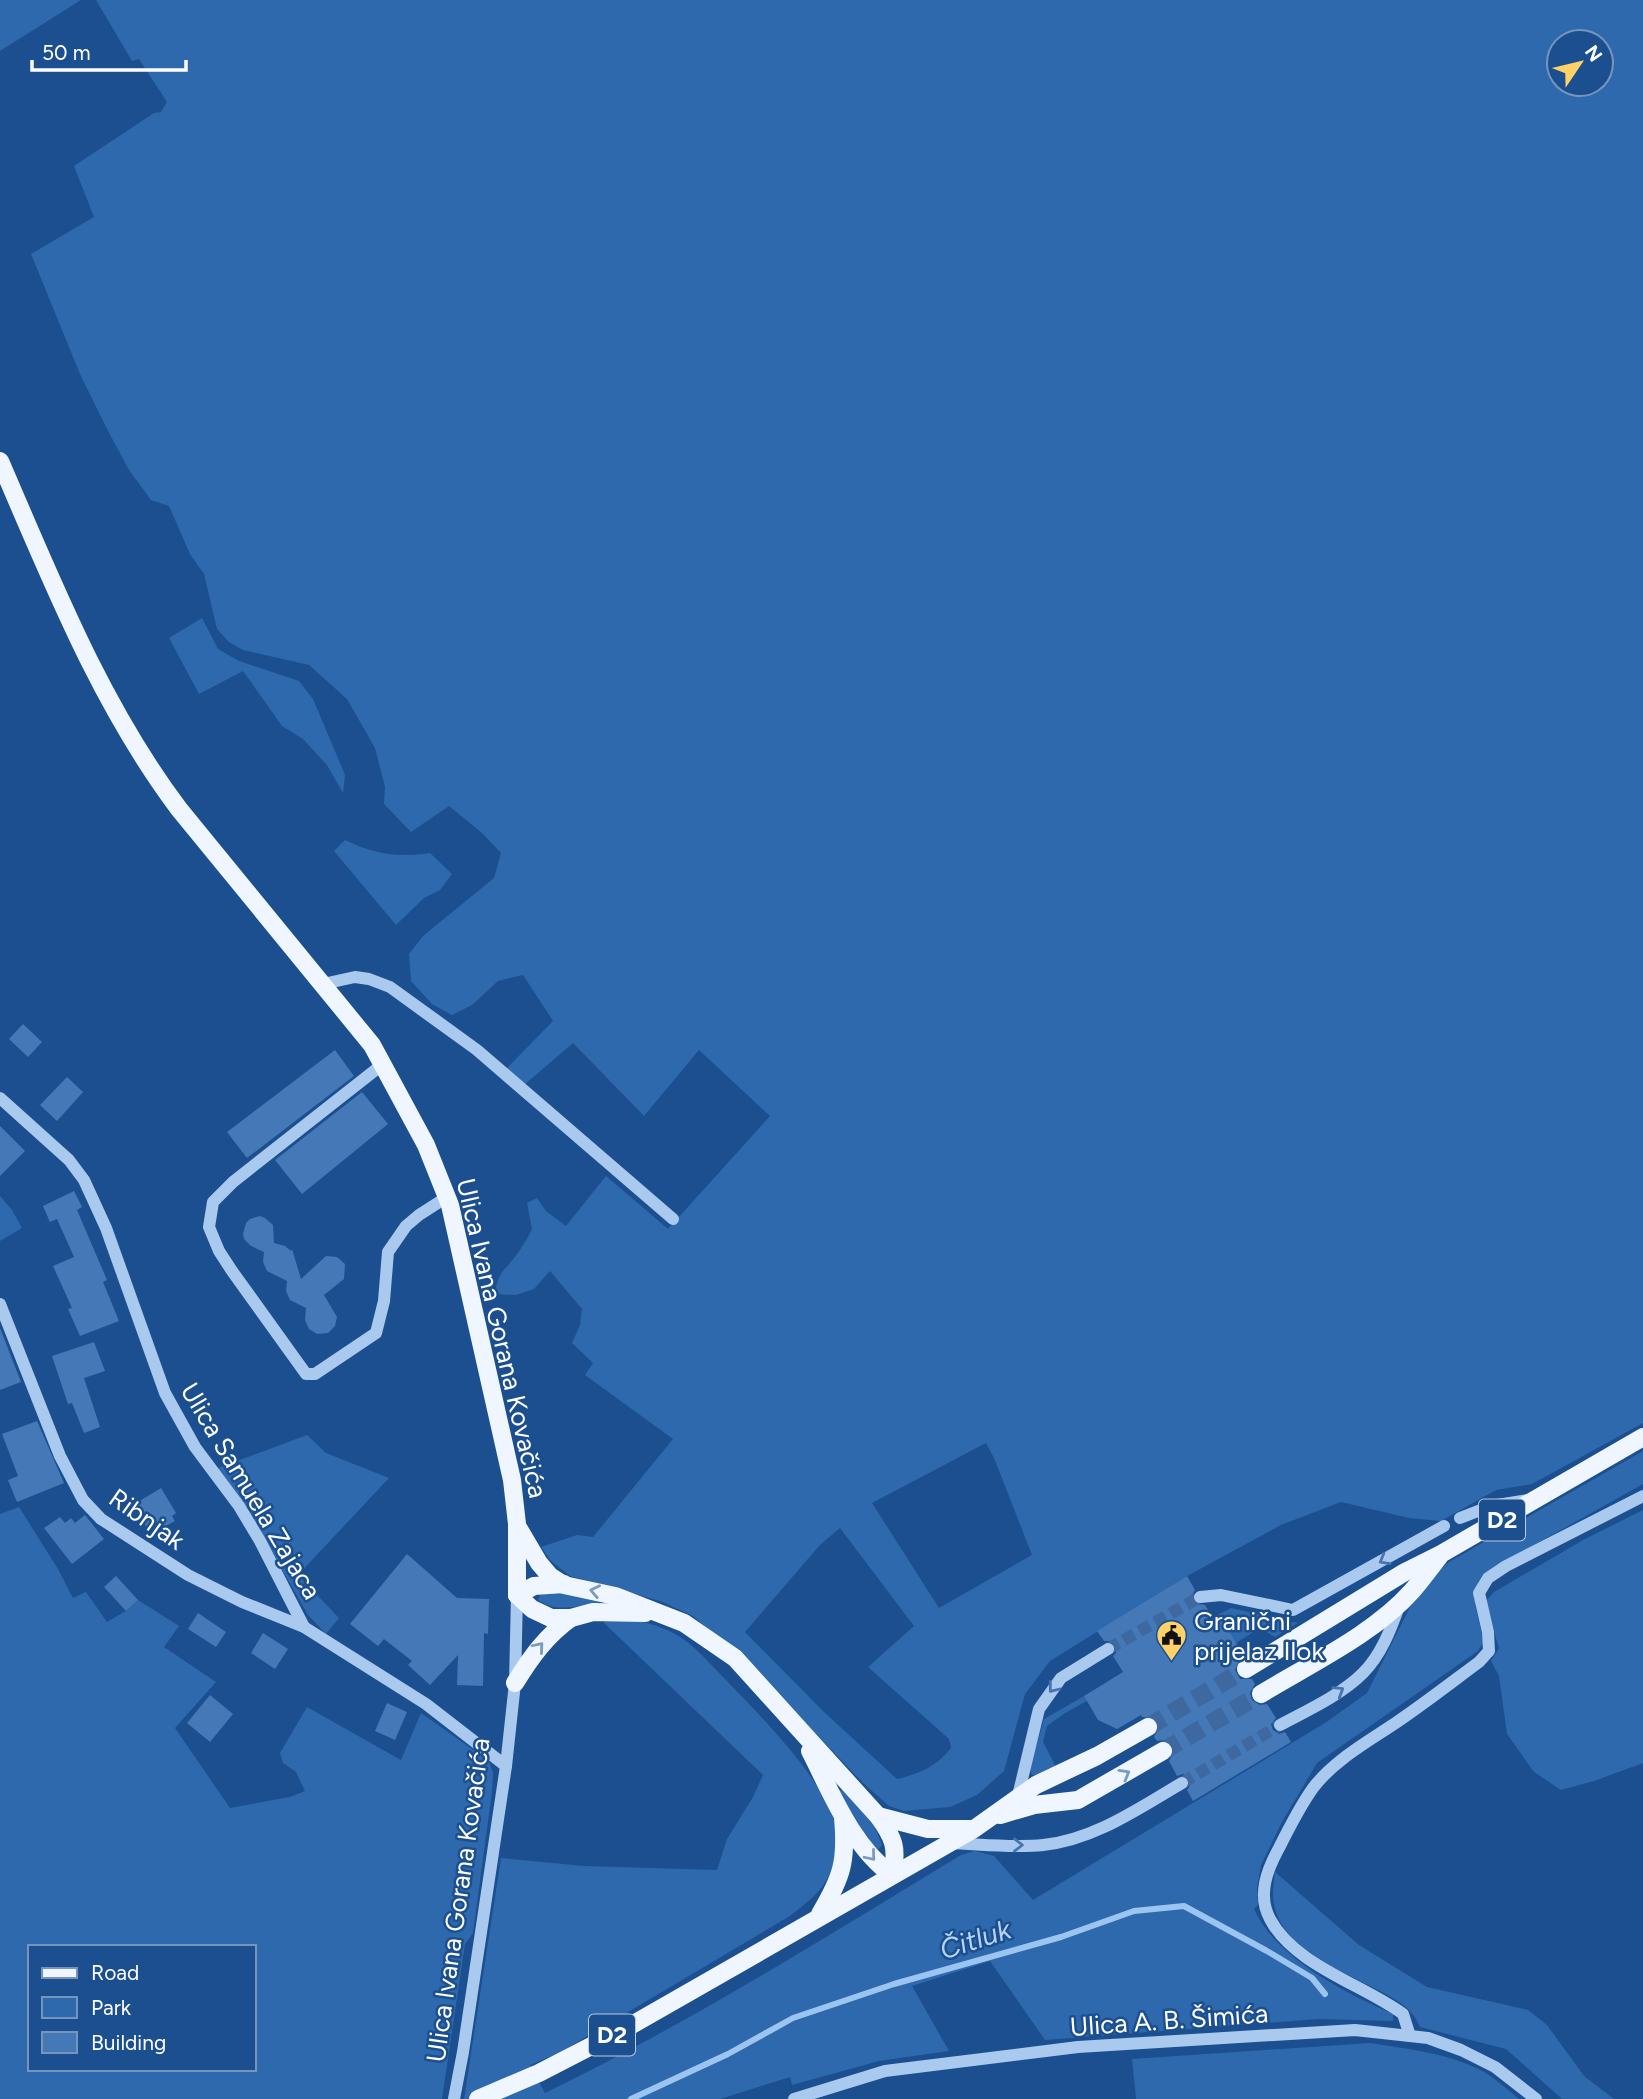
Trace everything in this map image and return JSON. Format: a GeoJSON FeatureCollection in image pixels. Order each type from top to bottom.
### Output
{"type":"FeatureCollection","features":[{"type":"Feature","properties":{"kind":"main road","name":"Ulica Ivana Gorana Kovačića"},"geometry":{"type":"LineString","coordinates":[[0,461],[85,655],[156,779],[372,1045],[426,1145],[447,1197],[512,1480],[517,1524],[517,1595]]}},
{"type":"Feature","properties":{"kind":"main road","name":"D2"},"geometry":{"type":"LineString","coordinates":[[1246,1669],[1405,1572],[1441,1554],[1643,1437]]}},
{"type":"Feature","properties":{"kind":"main road"},"geometry":{"type":"LineString","coordinates":[[517,1524],[538,1563],[550,1576],[564,1584]]}},
{"type":"Feature","properties":{"kind":"main road","name":"D2"},"geometry":{"type":"LineString","coordinates":[[1261,1694],[1360,1633],[1401,1602],[1441,1554]]}},
{"type":"Feature","properties":{"kind":"main road"},"geometry":{"type":"LineString","coordinates":[[660,1613],[593,1612],[571,1618],[551,1618],[532,1609],[517,1595],[534,1586],[564,1584],[615,1595],[660,1613],[684,1623],[735,1658],[890,1832],[895,1844],[896,1858],[892,1875],[869,1855],[842,1815],[801,1733]]}},
{"type":"Feature","properties":{"kind":"main road"},"geometry":{"type":"LineString","coordinates":[[515,1683],[534,1652],[571,1618]]}},
{"type":"Feature","properties":{"kind":"main road","name":"D2"},"geometry":{"type":"LineString","coordinates":[[478,2099],[539,2073],[630,2026],[974,1829],[1018,1796],[1148,1727]]}},
{"type":"Feature","properties":{"kind":"main road","name":"D2"},"geometry":{"type":"LineString","coordinates":[[990,1819],[1034,1805],[1078,1800],[1163,1751]]}},
{"type":"Feature","properties":{"kind":"main road"},"geometry":{"type":"LineString","coordinates":[[819,1916],[835,1890],[844,1865],[842,1815]]}},
{"type":"Feature","properties":{"kind":"main road"},"geometry":{"type":"LineString","coordinates":[[878,1816],[928,1829],[974,1829]]}},
{"type":"Feature","properties":{"kind":"street"},"geometry":{"type":"LineString","coordinates":[[323,984],[355,977],[390,987],[477,1050],[673,1219]]}},
{"type":"Feature","properties":{"kind":"street"},"geometry":{"type":"LineString","coordinates":[[383,1064],[233,1182],[213,1202],[209,1227],[219,1251],[306,1374],[316,1374],[376,1333],[384,1301],[388,1252],[406,1226],[447,1197]]}},
{"type":"Feature","properties":{"kind":"street","name":"Ulica Samuela Zajaca"},"geometry":{"type":"LineString","coordinates":[[0,1098],[69,1160],[84,1180],[106,1228],[165,1393],[195,1447],[239,1506],[260,1541],[304,1626],[426,1704],[506,1766]]}},
{"type":"Feature","properties":{"kind":"street","name":"Ribnjak"},"geometry":{"type":"LineString","coordinates":[[0,1304],[60,1456],[83,1500],[101,1519],[123,1535],[188,1575],[242,1602],[304,1626]]}},
{"type":"Feature","properties":{"kind":"street"},"geometry":{"type":"LineString","coordinates":[[1410,2036],[1403,2014],[1335,1976],[1282,1936],[1270,1919],[1264,1904],[1264,1887],[1269,1867],[1314,1787],[1345,1758],[1479,1662],[1489,1651],[1488,1632],[1479,1593],[1488,1578],[1506,1566],[1643,1496]]}},
{"type":"Feature","properties":{"kind":"street"},"geometry":{"type":"LineString","coordinates":[[1460,1518],[1491,1506],[1539,1498]]}},
{"type":"Feature","properties":{"kind":"street"},"geometry":{"type":"LineString","coordinates":[[1200,1597],[1221,1595],[1293,1610],[1444,1526]]}},
{"type":"Feature","properties":{"kind":"street","name":"Ulica Ivana Gorana Kovačića"},"geometry":{"type":"LineString","coordinates":[[454,2099],[506,1766],[515,1683],[517,1595]]}},
{"type":"Feature","properties":{"kind":"street"},"geometry":{"type":"LineString","coordinates":[[1280,1726],[1347,1686],[1364,1672],[1390,1632],[1401,1602]]}},
{"type":"Feature","properties":{"kind":"street"},"geometry":{"type":"LineString","coordinates":[[1018,1796],[1039,1709],[1061,1678],[1108,1648]]}},
{"type":"Feature","properties":{"kind":"street"},"geometry":{"type":"LineString","coordinates":[[949,1843],[1044,1845],[1077,1838],[1112,1824],[1182,1783]]}},
{"type":"Feature","properties":{"kind":"street","name":"Ulica A. B. Šimića"},"geometry":{"type":"LineString","coordinates":[[794,2099],[885,2071],[1079,2048],[1355,2030],[1428,2038],[1461,2050],[1495,2067],[1536,2099]]}},
{"type":"Feature","properties":{"kind":"green space"},"geometry":{"type":"Polygon","coordinates":[[[0,0],[81,0],[0,51],[0,0]]]}},
{"type":"Feature","properties":{"kind":"green space"},"geometry":{"type":"Polygon","coordinates":[[[96,0],[1643,0],[1643,1423],[1532,1484],[1496,1490],[1441,1521],[1409,1518],[1341,1502],[1281,1525],[1187,1576],[1050,1661],[1025,1694],[1004,1771],[977,1795],[950,1807],[904,1811],[889,1806],[863,1783],[753,1668],[693,1616],[660,1601],[570,1576],[551,1561],[541,1547],[577,1535],[593,1537],[673,1439],[585,1375],[593,1363],[572,1343],[580,1325],[582,1309],[550,1271],[534,1289],[516,1295],[495,1294],[500,1276],[532,1229],[527,1203],[537,1198],[546,1211],[566,1226],[606,1176],[668,1229],[770,1116],[699,1050],[644,1116],[573,1043],[524,1085],[507,1068],[553,1021],[523,975],[498,981],[472,1005],[452,1015],[432,1004],[411,981],[409,954],[423,936],[494,878],[501,853],[449,806],[411,832],[384,804],[385,787],[375,748],[347,699],[309,665],[243,650],[229,642],[217,629],[204,574],[190,554],[169,506],[151,500],[129,470],[80,374],[31,254],[94,217],[74,166],[154,113],[161,112],[167,102],[139,59],[132,61],[96,0]],[[986,1443],[872,1503],[939,1608],[1032,1555],[986,1443]],[[840,1528],[820,1545],[745,1632],[824,1712],[897,1779],[920,1772],[934,1764],[951,1748],[949,1739],[868,1667],[914,1626],[840,1528]]]}},
{"type":"Feature","properties":{"kind":"green space"},"geometry":{"type":"Polygon","coordinates":[[[202,618],[218,649],[239,661],[299,681],[313,699],[345,775],[343,793],[327,765],[303,739],[282,726],[243,671],[199,694],[169,638],[202,618]]]}},
{"type":"Feature","properties":{"kind":"green space"},"geometry":{"type":"Polygon","coordinates":[[[345,840],[387,854],[430,853],[452,874],[440,890],[424,898],[396,925],[334,851],[345,840]]]}},
{"type":"Feature","properties":{"kind":"green space"},"geometry":{"type":"Polygon","coordinates":[[[0,1196],[22,1228],[0,1241],[0,1196]]]}},
{"type":"Feature","properties":{"kind":"green space"},"geometry":{"type":"Polygon","coordinates":[[[307,1435],[326,1453],[389,1478],[298,1575],[339,1618],[326,1634],[308,1615],[246,1507],[218,1468],[307,1435]]]}},
{"type":"Feature","properties":{"kind":"green space"},"geometry":{"type":"Polygon","coordinates":[[[1643,1451],[1643,1484],[1484,1573],[1478,1582],[1475,1599],[1483,1643],[1478,1651],[1317,1763],[1282,1822],[1261,1865],[1257,1888],[1258,1905],[1254,1909],[1264,1927],[1278,1943],[1314,1972],[1354,1996],[1393,2014],[1393,2021],[1319,2019],[1045,2040],[990,1961],[912,1986],[949,2051],[879,2061],[792,2085],[790,2077],[720,2099],[464,2099],[501,1858],[584,1866],[717,1870],[727,1839],[763,1775],[603,1622],[630,1620],[649,1624],[675,1634],[694,1648],[773,1730],[810,1775],[835,1819],[839,1841],[825,1883],[790,1916],[557,2054],[530,2065],[545,2093],[704,2009],[961,1855],[975,1851],[994,1856],[1033,1900],[1325,1723],[1367,1693],[1420,1587],[1449,1562],[1643,1451]]]}},
{"type":"Feature","properties":{"kind":"green space"},"geometry":{"type":"Polygon","coordinates":[[[19,1507],[73,1598],[86,1592],[107,1622],[138,1600],[179,1626],[164,1647],[216,1682],[175,1728],[230,1808],[290,1797],[305,1791],[296,1772],[283,1763],[280,1753],[307,1707],[401,1760],[421,1713],[489,1761],[493,1773],[492,1792],[473,1933],[465,1944],[442,2099],[0,2099],[0,1514],[19,1507]]]}},
{"type":"Feature","properties":{"kind":"green space"},"geometry":{"type":"Polygon","coordinates":[[[1643,1510],[1643,1763],[1561,1790],[1534,1772],[1507,1734],[1499,1676],[1491,1661],[1499,1648],[1485,1602],[1494,1592],[1583,1540],[1643,1510]]]}},
{"type":"Feature","properties":{"kind":"green space"},"geometry":{"type":"Polygon","coordinates":[[[549,1591],[596,1598],[599,1603],[560,1607],[538,1600],[540,1595],[549,1591]]]}},
{"type":"Feature","properties":{"kind":"green space"},"geometry":{"type":"Polygon","coordinates":[[[1231,1608],[1298,1623],[1275,1637],[1260,1628],[1236,1643],[1219,1614],[1231,1608]]]}},
{"type":"Feature","properties":{"kind":"green space"},"geometry":{"type":"Polygon","coordinates":[[[1084,1696],[1087,1701],[1047,1726],[1043,1742],[1056,1767],[1039,1776],[1032,1775],[1030,1769],[1044,1719],[1084,1696]]]}},
{"type":"Feature","properties":{"kind":"green space"},"geometry":{"type":"Polygon","coordinates":[[[843,1789],[871,1821],[882,1845],[877,1851],[860,1830],[839,1791],[843,1789]]]}},
{"type":"Feature","properties":{"kind":"green space"},"geometry":{"type":"Polygon","coordinates":[[[1275,1872],[1359,1945],[1427,1987],[1528,2010],[1547,2025],[1584,2076],[1614,2099],[1562,2099],[1506,2049],[1420,2027],[1409,2010],[1398,2002],[1322,1960],[1294,1939],[1284,1928],[1275,1909],[1275,1872]]]}},
{"type":"Feature","properties":{"kind":"green space"},"geometry":{"type":"Polygon","coordinates":[[[1370,2043],[1457,2060],[1488,2075],[1519,2099],[1136,2099],[1132,2059],[1370,2043]]]}},
{"type":"Feature","properties":{"kind":"building"},"geometry":{"type":"Polygon","coordinates":[[[23,1024],[42,1042],[28,1057],[9,1039],[23,1024]]]}},
{"type":"Feature","properties":{"kind":"building"},"geometry":{"type":"Polygon","coordinates":[[[335,1050],[354,1076],[247,1158],[227,1132],[335,1050]]]}},
{"type":"Feature","properties":{"kind":"building"},"geometry":{"type":"Polygon","coordinates":[[[67,1077],[83,1092],[57,1121],[40,1105],[67,1077]]]}},
{"type":"Feature","properties":{"kind":"building"},"geometry":{"type":"Polygon","coordinates":[[[362,1092],[388,1124],[302,1194],[275,1160],[362,1092]]]}},
{"type":"Feature","properties":{"kind":"building"},"geometry":{"type":"Polygon","coordinates":[[[0,1126],[25,1151],[0,1176],[0,1126]]]}},
{"type":"Feature","properties":{"kind":"building"},"geometry":{"type":"Polygon","coordinates":[[[74,1191],[82,1207],[77,1210],[107,1280],[103,1282],[119,1321],[80,1336],[68,1309],[72,1308],[53,1266],[74,1257],[57,1219],[50,1222],[43,1206],[74,1191]]]}},
{"type":"Feature","properties":{"kind":"building"},"geometry":{"type":"Polygon","coordinates":[[[260,1216],[273,1225],[274,1243],[291,1251],[292,1249],[301,1279],[326,1256],[337,1257],[345,1264],[344,1279],[324,1295],[337,1317],[335,1326],[328,1333],[317,1334],[309,1329],[305,1320],[306,1308],[290,1300],[286,1291],[287,1281],[267,1271],[263,1262],[264,1252],[244,1239],[246,1223],[260,1216]]]}},
{"type":"Feature","properties":{"kind":"building"},"geometry":{"type":"Polygon","coordinates":[[[0,1328],[21,1382],[0,1390],[0,1328]]]}},
{"type":"Feature","properties":{"kind":"building"},"geometry":{"type":"Polygon","coordinates":[[[94,1342],[105,1371],[84,1378],[100,1427],[84,1433],[72,1403],[68,1404],[52,1356],[94,1342]]]}},
{"type":"Feature","properties":{"kind":"building"},"geometry":{"type":"Polygon","coordinates":[[[37,1421],[64,1483],[17,1502],[8,1480],[18,1476],[2,1434],[37,1421]]]}},
{"type":"Feature","properties":{"kind":"building"},"geometry":{"type":"Polygon","coordinates":[[[161,1488],[176,1513],[172,1516],[175,1521],[160,1529],[157,1523],[147,1528],[133,1505],[161,1488]]]}},
{"type":"Feature","properties":{"kind":"building"},"geometry":{"type":"Polygon","coordinates":[[[85,1515],[104,1539],[72,1564],[44,1528],[60,1517],[65,1523],[71,1518],[75,1523],[85,1515]]]}},
{"type":"Feature","properties":{"kind":"building"},"geometry":{"type":"Polygon","coordinates":[[[407,1554],[457,1598],[489,1599],[488,1634],[484,1633],[483,1686],[457,1685],[458,1655],[430,1685],[408,1665],[412,1661],[384,1639],[378,1646],[350,1624],[407,1554]]]}},
{"type":"Feature","properties":{"kind":"building"},"geometry":{"type":"Polygon","coordinates":[[[116,1576],[138,1600],[126,1611],[104,1587],[116,1576]]]}},
{"type":"Feature","properties":{"kind":"building"},"geometry":{"type":"Polygon","coordinates":[[[1187,1576],[1195,1590],[1191,1597],[1193,1603],[1205,1605],[1213,1618],[1219,1614],[1241,1651],[1237,1654],[1240,1659],[1235,1670],[1240,1679],[1252,1679],[1255,1684],[1250,1693],[1252,1700],[1260,1705],[1267,1704],[1276,1718],[1271,1724],[1273,1730],[1279,1734],[1285,1732],[1291,1742],[1193,1801],[1187,1790],[1191,1784],[1189,1778],[1183,1774],[1177,1776],[1169,1761],[1174,1752],[1172,1745],[1164,1740],[1157,1741],[1154,1737],[1159,1728],[1154,1718],[1141,1715],[1117,1729],[1098,1720],[1084,1696],[1123,1672],[1113,1656],[1116,1653],[1116,1645],[1112,1641],[1104,1641],[1097,1631],[1187,1576]]]}},
{"type":"Feature","properties":{"kind":"building"},"geometry":{"type":"Polygon","coordinates":[[[198,1613],[226,1632],[216,1647],[188,1629],[198,1613]]]}},
{"type":"Feature","properties":{"kind":"building"},"geometry":{"type":"Polygon","coordinates":[[[263,1633],[288,1649],[275,1669],[251,1653],[263,1633]]]}},
{"type":"Feature","properties":{"kind":"building"},"geometry":{"type":"Polygon","coordinates":[[[210,1695],[233,1714],[210,1742],[187,1723],[210,1695]]]}},
{"type":"Feature","properties":{"kind":"building"},"geometry":{"type":"Polygon","coordinates":[[[387,1703],[407,1712],[395,1740],[375,1731],[387,1703]]]}},
{"type":"Feature","properties":{"kind":"waterway","name":"Čitluk"},"geometry":{"type":"LineString","coordinates":[[631,2099],[728,2054],[793,2018],[894,1984],[1061,1937],[1134,1911],[1184,1906],[1312,1978],[1325,1994]]}},
{"type":"Feature","properties":{"kind":"tunnel"},"geometry":{"type":"LineString","coordinates":[[1108,1649],[1200,1597]]}},
{"type":"Feature","properties":{"kind":"tunnel"},"geometry":{"type":"LineString","coordinates":[[1148,1727],[1246,1669]]}},
{"type":"Feature","properties":{"kind":"tunnel"},"geometry":{"type":"LineString","coordinates":[[1163,1751],[1261,1694]]}},
{"type":"Feature","properties":{"kind":"tunnel"},"geometry":{"type":"LineString","coordinates":[[1182,1783],[1280,1725]]}},
{"type":"Feature","properties":{"kind":"place","name":"Granični prijelaz Ilok"},"geometry":{"type":"Point","coordinates":[1171,1663]}}]}
